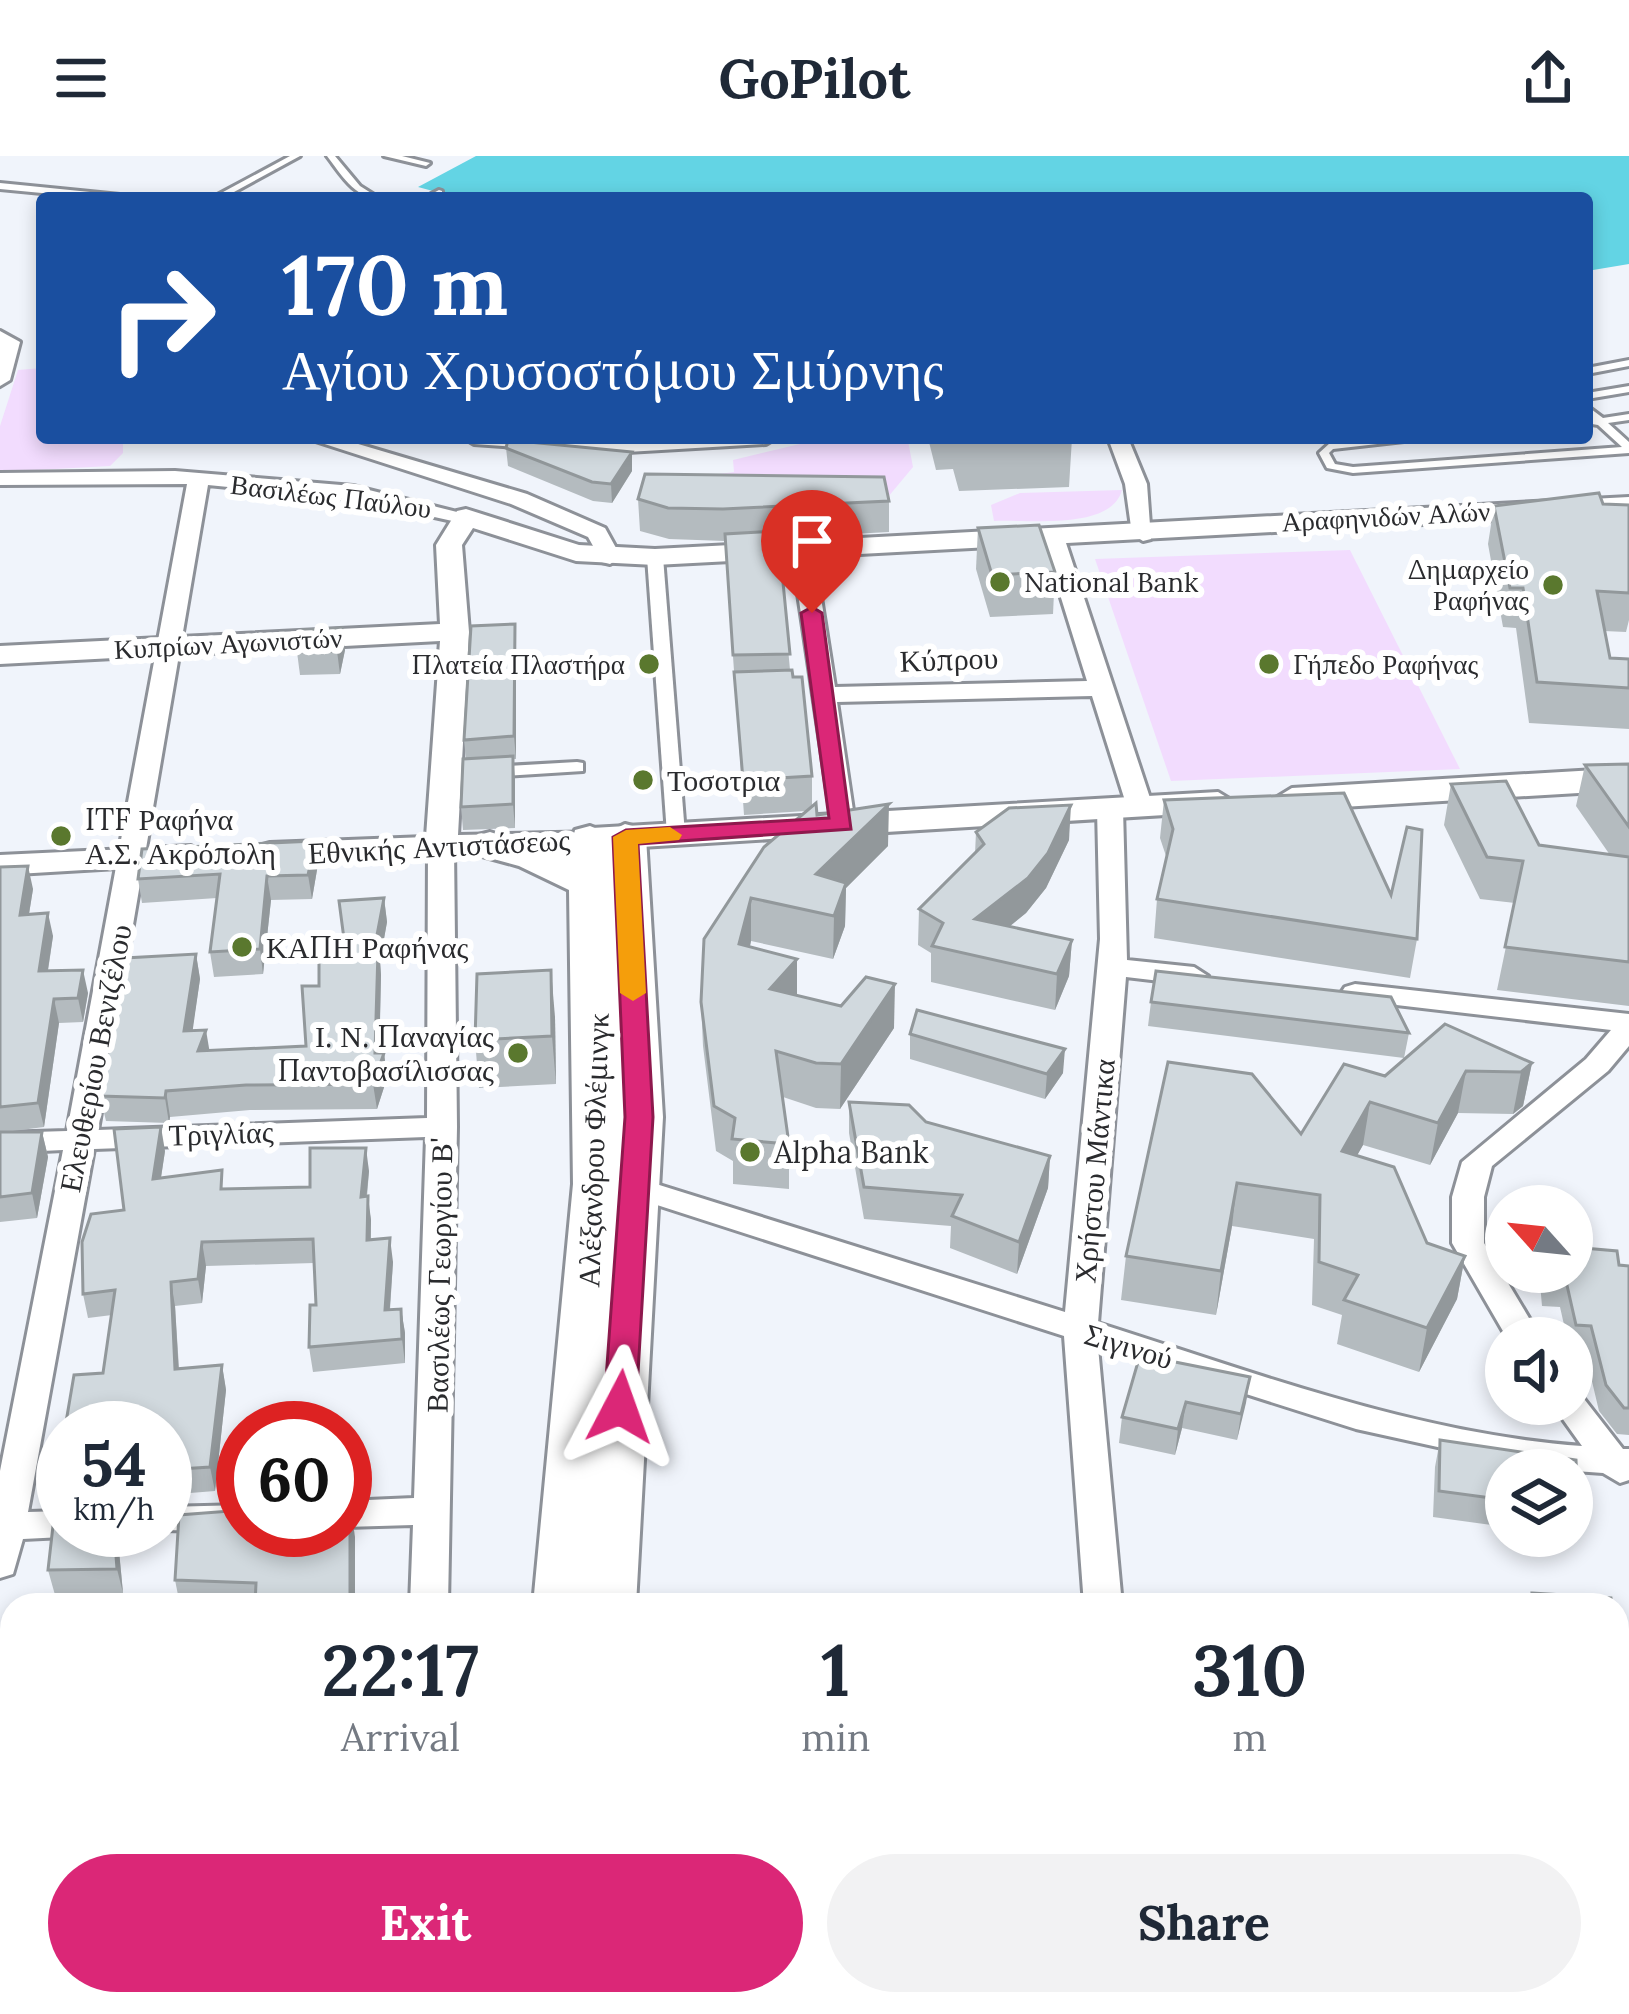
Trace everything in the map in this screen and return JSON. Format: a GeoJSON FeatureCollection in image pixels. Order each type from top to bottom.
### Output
{"type":"FeatureCollection","features":[{"type":"Feature","properties":{"kind":"main road"},"geometry":{"type":"LineString","coordinates":[[490,844],[534,857],[603,854],[676,834],[1629,779]]}},
{"type":"Feature","properties":{"kind":"main road","name":"Αλέξανδρου Φλέμινγκ"},"geometry":{"type":"LineString","coordinates":[[603,854],[639,1117],[638,1188],[606,1593]]}},
{"type":"Feature","properties":{"kind":"main road","name":"Αλέξανδρου Φλέμινγκ"},"geometry":{"type":"LineString","coordinates":[[564,1593],[598,1184],[603,854]]}},
{"type":"Feature","properties":{"kind":"street"},"geometry":{"type":"LineString","coordinates":[[0,380],[3,338]]}},
{"type":"Feature","properties":{"kind":"street"},"geometry":{"type":"LineString","coordinates":[[336,444],[520,499],[598,533],[610,557]]}},
{"type":"Feature","properties":{"kind":"street"},"geometry":{"type":"LineString","coordinates":[[595,444],[665,444]]}},
{"type":"Feature","properties":{"kind":"street"},"geometry":{"type":"LineString","coordinates":[[1128,444],[1143,534]]}},
{"type":"Feature","properties":{"kind":"street","name":"Βασιλέως Παύλου"},"geometry":{"type":"LineString","coordinates":[[0,479],[139,476],[374,497],[466,517],[549,547],[610,557],[655,557]]}},
{"type":"Feature","properties":{"kind":"street","name":"Ελευθερίου Βενιζέλου"},"geometry":{"type":"LineString","coordinates":[[0,1564],[134,858],[198,480]]}},
{"type":"Feature","properties":{"kind":"street","name":"Αραφηνιδών Αλών"},"geometry":{"type":"LineString","coordinates":[[655,557],[1054,540],[1143,534],[1181,526],[1629,505]]}},
{"type":"Feature","properties":{"kind":"street","name":"Αραφηνιδών Αλών"},"geometry":{"type":"LineString","coordinates":[[1143,534],[1182,541],[1629,516]]}},
{"type":"Feature","properties":{"kind":"street","name":"Βασιλέως Γεωργίου Β'"},"geometry":{"type":"LineString","coordinates":[[430,1593],[442,1127],[441,847],[455,632],[449,545],[466,517]]}},
{"type":"Feature","properties":{"kind":"street","name":"Χρήστου Μάντικα"},"geometry":{"type":"LineString","coordinates":[[1054,540],[1102,688],[1125,808],[1115,849],[1081,1331],[1102,1593]]}},
{"type":"Feature","properties":{"kind":"street"},"geometry":{"type":"LineString","coordinates":[[803,553],[814,696],[842,824]]}},
{"type":"Feature","properties":{"kind":"street"},"geometry":{"type":"LineString","coordinates":[[655,557],[676,834]]}},
{"type":"Feature","properties":{"kind":"street","name":"Κυπρίων Αγωνιστών"},"geometry":{"type":"LineString","coordinates":[[0,655],[455,632]]}},
{"type":"Feature","properties":{"kind":"street","name":"Κύπρου"},"geometry":{"type":"LineString","coordinates":[[814,696],[1102,688]]}},
{"type":"Feature","properties":{"kind":"street"},"geometry":{"type":"LineString","coordinates":[[446,774],[577,767]]}},
{"type":"Feature","properties":{"kind":"street","name":"Εθνικής Αντιστάσεως"},"geometry":{"type":"LineString","coordinates":[[0,865],[490,844]]}},
{"type":"Feature","properties":{"kind":"street"},"geometry":{"type":"LineString","coordinates":[[1110,967],[1228,980]]}},
{"type":"Feature","properties":{"kind":"street"},"geometry":{"type":"LineString","coordinates":[[1322,990],[1629,1025]]}},
{"type":"Feature","properties":{"kind":"street"},"geometry":{"type":"LineString","coordinates":[[1512,1317],[1468,1243],[1468,1197],[1478,1162],[1597,1065],[1629,1025]]}},
{"type":"Feature","properties":{"kind":"street","name":"Τριγλίας"},"geometry":{"type":"LineString","coordinates":[[0,1143],[442,1127]]}},
{"type":"Feature","properties":{"kind":"street","name":"Σιγινού"},"geometry":{"type":"LineString","coordinates":[[638,1188],[1356,1417],[1492,1448],[1622,1467]]}},
{"type":"Feature","properties":{"kind":"street"},"geometry":{"type":"LineString","coordinates":[[1587,1425],[1622,1467]]}},
{"type":"Feature","properties":{"kind":"street"},"geometry":{"type":"LineString","coordinates":[[372,1513],[434,1511]]}},
{"type":"Feature","properties":{"kind":"street"},"geometry":{"type":"LineString","coordinates":[[4,1526],[36,1525]]}},
{"type":"Feature","properties":{"kind":"lane"},"geometry":{"type":"LineString","coordinates":[[227,192],[296,156]]}},
{"type":"Feature","properties":{"kind":"lane"},"geometry":{"type":"LineString","coordinates":[[331,156],[364,192]]}},
{"type":"Feature","properties":{"kind":"lane"},"geometry":{"type":"LineString","coordinates":[[388,156],[427,163]]}},
{"type":"Feature","properties":{"kind":"lane"},"geometry":{"type":"LineString","coordinates":[[0,186],[60,192]]}},
{"type":"Feature","properties":{"kind":"lane"},"geometry":{"type":"LineString","coordinates":[[1593,370],[1629,363]]}},
{"type":"Feature","properties":{"kind":"lane"},"geometry":{"type":"LineString","coordinates":[[1593,395],[1629,389]]}},
{"type":"Feature","properties":{"kind":"lane"},"geometry":{"type":"LineString","coordinates":[[1593,415],[1629,450]]}},
{"type":"Feature","properties":{"kind":"lane"},"geometry":{"type":"LineString","coordinates":[[1593,423],[1629,417]]}},
{"type":"Feature","properties":{"kind":"lane"},"geometry":{"type":"LineString","coordinates":[[1615,419],[1629,431]]}},
{"type":"Feature","properties":{"kind":"lane"},"geometry":{"type":"LineString","coordinates":[[1349,444],[1330,446],[1324,453],[1331,466],[1353,470],[1629,450]]}},
{"type":"Feature","properties":{"kind":"shaded area"},"geometry":{"type":"Polygon","coordinates":[[[36,368],[36,444],[123,444],[123,453],[110,466],[0,472],[0,426],[18,370],[36,368]]]}},
{"type":"Feature","properties":{"kind":"shaded area"},"geometry":{"type":"Polygon","coordinates":[[[800,444],[909,444],[913,467],[888,497],[661,482],[734,472],[733,460],[800,444]]]}},
{"type":"Feature","properties":{"kind":"shaded area"},"geometry":{"type":"Polygon","coordinates":[[[1122,490],[1102,512],[1067,520],[994,521],[991,505],[1020,493],[1122,490]]]}},
{"type":"Feature","properties":{"kind":"shaded area","name":"Γήπεδο Ραφήνας"},"geometry":{"type":"Polygon","coordinates":[[[1350,550],[1460,769],[1171,781],[1095,559],[1350,550]]]}},
{"type":"Feature","properties":{"kind":"water"},"geometry":{"type":"Polygon","coordinates":[[[476,156],[1629,156],[1629,264],[1593,270],[1593,192],[437,192],[418,187],[476,156]]]}},
{"type":"Feature","properties":{"kind":"building"},"geometry":{"type":"Polygon","coordinates":[[[507,444],[549,444],[632,452],[611,484],[592,482],[506,448],[507,444]]]}},
{"type":"Feature","properties":{"kind":"building"},"geometry":{"type":"Polygon","coordinates":[[[645,474],[884,477],[889,501],[668,508],[638,499],[645,474]]]}},
{"type":"Feature","properties":{"kind":"building"},"geometry":{"type":"Polygon","coordinates":[[[1599,493],[1603,504],[1629,505],[1629,593],[1597,591],[1610,658],[1629,659],[1629,688],[1537,682],[1523,588],[1510,588],[1494,506],[1599,493]]]}},
{"type":"Feature","properties":{"kind":"building"},"geometry":{"type":"Polygon","coordinates":[[[1039,525],[1055,572],[992,575],[978,528],[1039,525]]]}},
{"type":"Feature","properties":{"kind":"building"},"geometry":{"type":"Polygon","coordinates":[[[778,531],[790,654],[733,655],[725,534],[778,531]]]}},
{"type":"Feature","properties":{"kind":"building"},"geometry":{"type":"Polygon","coordinates":[[[515,624],[514,736],[464,740],[471,626],[515,624]]]}},
{"type":"Feature","properties":{"kind":"building"},"geometry":{"type":"Polygon","coordinates":[[[342,628],[337,651],[297,652],[302,630],[342,628]]]}},
{"type":"Feature","properties":{"kind":"building"},"geometry":{"type":"Polygon","coordinates":[[[792,670],[793,677],[802,677],[812,776],[743,780],[734,672],[792,670]]]}},
{"type":"Feature","properties":{"kind":"building"},"geometry":{"type":"Polygon","coordinates":[[[513,756],[513,804],[461,807],[463,759],[513,756]]]}},
{"type":"Feature","properties":{"kind":"building"},"geometry":{"type":"Polygon","coordinates":[[[1629,764],[1629,827],[1585,765],[1629,764]]]}},
{"type":"Feature","properties":{"kind":"building"},"geometry":{"type":"Polygon","coordinates":[[[1506,781],[1539,845],[1629,857],[1629,962],[1505,947],[1523,861],[1487,857],[1451,784],[1506,781]]]}},
{"type":"Feature","properties":{"kind":"building"},"geometry":{"type":"Polygon","coordinates":[[[1344,793],[1391,895],[1407,827],[1422,830],[1417,939],[1157,899],[1173,829],[1164,800],[1344,793]]]}},
{"type":"Feature","properties":{"kind":"building"},"geometry":{"type":"Polygon","coordinates":[[[816,803],[817,815],[889,804],[816,874],[846,883],[834,916],[751,898],[739,944],[797,959],[770,989],[841,1006],[866,977],[895,984],[841,1064],[816,1063],[776,1051],[789,1144],[732,1139],[735,1118],[714,1106],[701,1002],[704,939],[764,847],[816,803]]]}},
{"type":"Feature","properties":{"kind":"building"},"geometry":{"type":"Polygon","coordinates":[[[1071,805],[1048,853],[1028,878],[975,919],[1072,940],[1057,974],[932,946],[943,923],[919,909],[984,844],[976,832],[1009,808],[1071,805]]]}},
{"type":"Feature","properties":{"kind":"building"},"geometry":{"type":"Polygon","coordinates":[[[315,841],[308,875],[267,876],[260,949],[210,952],[220,874],[138,879],[142,849],[315,841]]]}},
{"type":"Feature","properties":{"kind":"building"},"geometry":{"type":"Polygon","coordinates":[[[28,866],[20,915],[48,913],[39,971],[83,970],[78,998],[54,999],[38,1103],[0,1107],[0,867],[28,866]]]}},
{"type":"Feature","properties":{"kind":"building"},"geometry":{"type":"Polygon","coordinates":[[[384,898],[374,951],[378,951],[375,1053],[384,1053],[373,1084],[246,1085],[166,1091],[165,1098],[100,1096],[125,958],[196,954],[184,1031],[206,1030],[198,1051],[306,1046],[302,986],[319,986],[319,956],[346,954],[339,901],[384,898]]]}},
{"type":"Feature","properties":{"kind":"building"},"geometry":{"type":"Polygon","coordinates":[[[551,970],[552,1036],[475,1040],[477,974],[551,970]]]}},
{"type":"Feature","properties":{"kind":"building"},"geometry":{"type":"Polygon","coordinates":[[[1156,971],[1391,997],[1409,1033],[1151,1002],[1156,971]]]}},
{"type":"Feature","properties":{"kind":"building"},"geometry":{"type":"Polygon","coordinates":[[[917,1010],[1065,1049],[1047,1074],[910,1034],[917,1010]]]}},
{"type":"Feature","properties":{"kind":"building"},"geometry":{"type":"Polygon","coordinates":[[[1445,1024],[1532,1063],[1521,1072],[1466,1071],[1438,1123],[1370,1102],[1342,1151],[1394,1167],[1427,1243],[1465,1256],[1427,1328],[1344,1300],[1358,1275],[1319,1262],[1320,1195],[1237,1183],[1221,1271],[1126,1256],[1168,1062],[1252,1074],[1301,1134],[1344,1064],[1385,1076],[1445,1024]]]}},
{"type":"Feature","properties":{"kind":"building"},"geometry":{"type":"Polygon","coordinates":[[[849,1102],[909,1105],[926,1122],[1050,1156],[1019,1242],[952,1216],[962,1195],[864,1187],[849,1102]]]}},
{"type":"Feature","properties":{"kind":"building"},"geometry":{"type":"Polygon","coordinates":[[[161,1127],[153,1179],[222,1170],[221,1189],[310,1187],[310,1148],[366,1148],[361,1197],[368,1196],[367,1240],[390,1238],[385,1310],[401,1309],[402,1339],[309,1347],[310,1305],[316,1305],[313,1239],[202,1242],[198,1279],[171,1282],[175,1369],[222,1365],[210,1467],[192,1468],[192,1401],[70,1401],[74,1375],[103,1373],[115,1290],[83,1294],[82,1242],[91,1214],[124,1210],[114,1129],[161,1127]]]}},
{"type":"Feature","properties":{"kind":"building"},"geometry":{"type":"Polygon","coordinates":[[[0,1132],[42,1132],[32,1193],[0,1197],[0,1132]]]}},
{"type":"Feature","properties":{"kind":"building"},"geometry":{"type":"Polygon","coordinates":[[[1593,1249],[1617,1251],[1619,1265],[1629,1266],[1629,1408],[1606,1385],[1593,1317],[1574,1317],[1569,1293],[1593,1293],[1593,1249]]]}},
{"type":"Feature","properties":{"kind":"building"},"geometry":{"type":"Polygon","coordinates":[[[1140,1355],[1250,1377],[1241,1414],[1186,1402],[1178,1429],[1122,1417],[1140,1355]]]}},
{"type":"Feature","properties":{"kind":"building"},"geometry":{"type":"Polygon","coordinates":[[[1440,1440],[1501,1449],[1485,1449],[1485,1497],[1439,1491],[1440,1440]]]}},
{"type":"Feature","properties":{"kind":"building"},"geometry":{"type":"Polygon","coordinates":[[[216,1512],[216,1557],[350,1557],[350,1593],[256,1593],[256,1583],[175,1580],[176,1557],[192,1557],[192,1514],[216,1512]]]}},
{"type":"Feature","properties":{"kind":"building"},"geometry":{"type":"Polygon","coordinates":[[[49,1557],[116,1557],[117,1569],[48,1570],[49,1557]]]}},
{"type":"Feature","properties":{"kind":"slow traffic"},"geometry":{"type":"LineString","coordinates":[[633,993],[626,837],[670,835]]}},
{"type":"Feature","properties":{"kind":"place","name":"National Bank"},"geometry":{"type":"Point","coordinates":[1000,582]}},
{"type":"Feature","properties":{"kind":"place","name":"Δημαρχείο Ραφήνας"},"geometry":{"type":"Point","coordinates":[1553,585]}},
{"type":"Feature","properties":{"kind":"place","name":"Πλατεία Πλαστήρα"},"geometry":{"type":"Point","coordinates":[649,664]}},
{"type":"Feature","properties":{"kind":"place","name":"Γήπεδο Ραφήνας"},"geometry":{"type":"Point","coordinates":[1269,664]}},
{"type":"Feature","properties":{"kind":"place","name":"Τοσοτρια"},"geometry":{"type":"Point","coordinates":[643,780]}},
{"type":"Feature","properties":{"kind":"place","name":"ITF Ραφήνα Α.Σ. Ακρόπολη"},"geometry":{"type":"Point","coordinates":[61,836]}},
{"type":"Feature","properties":{"kind":"place","name":"ΚΑΠΗ Ραφήνας"},"geometry":{"type":"Point","coordinates":[242,947]}},
{"type":"Feature","properties":{"kind":"place","name":"Ι. Ν. Παναγίας Παντοβασίλισσας"},"geometry":{"type":"Point","coordinates":[518,1053]}},
{"type":"Feature","properties":{"kind":"place","name":"Alpha Bank"},"geometry":{"type":"Point","coordinates":[750,1152]}},
{"type":"Feature","properties":{"kind":"route"},"geometry":{"type":"LineString","coordinates":[[620,1407],[638,1188],[639,1117],[626,837],[842,824],[812,613]]}}]}
